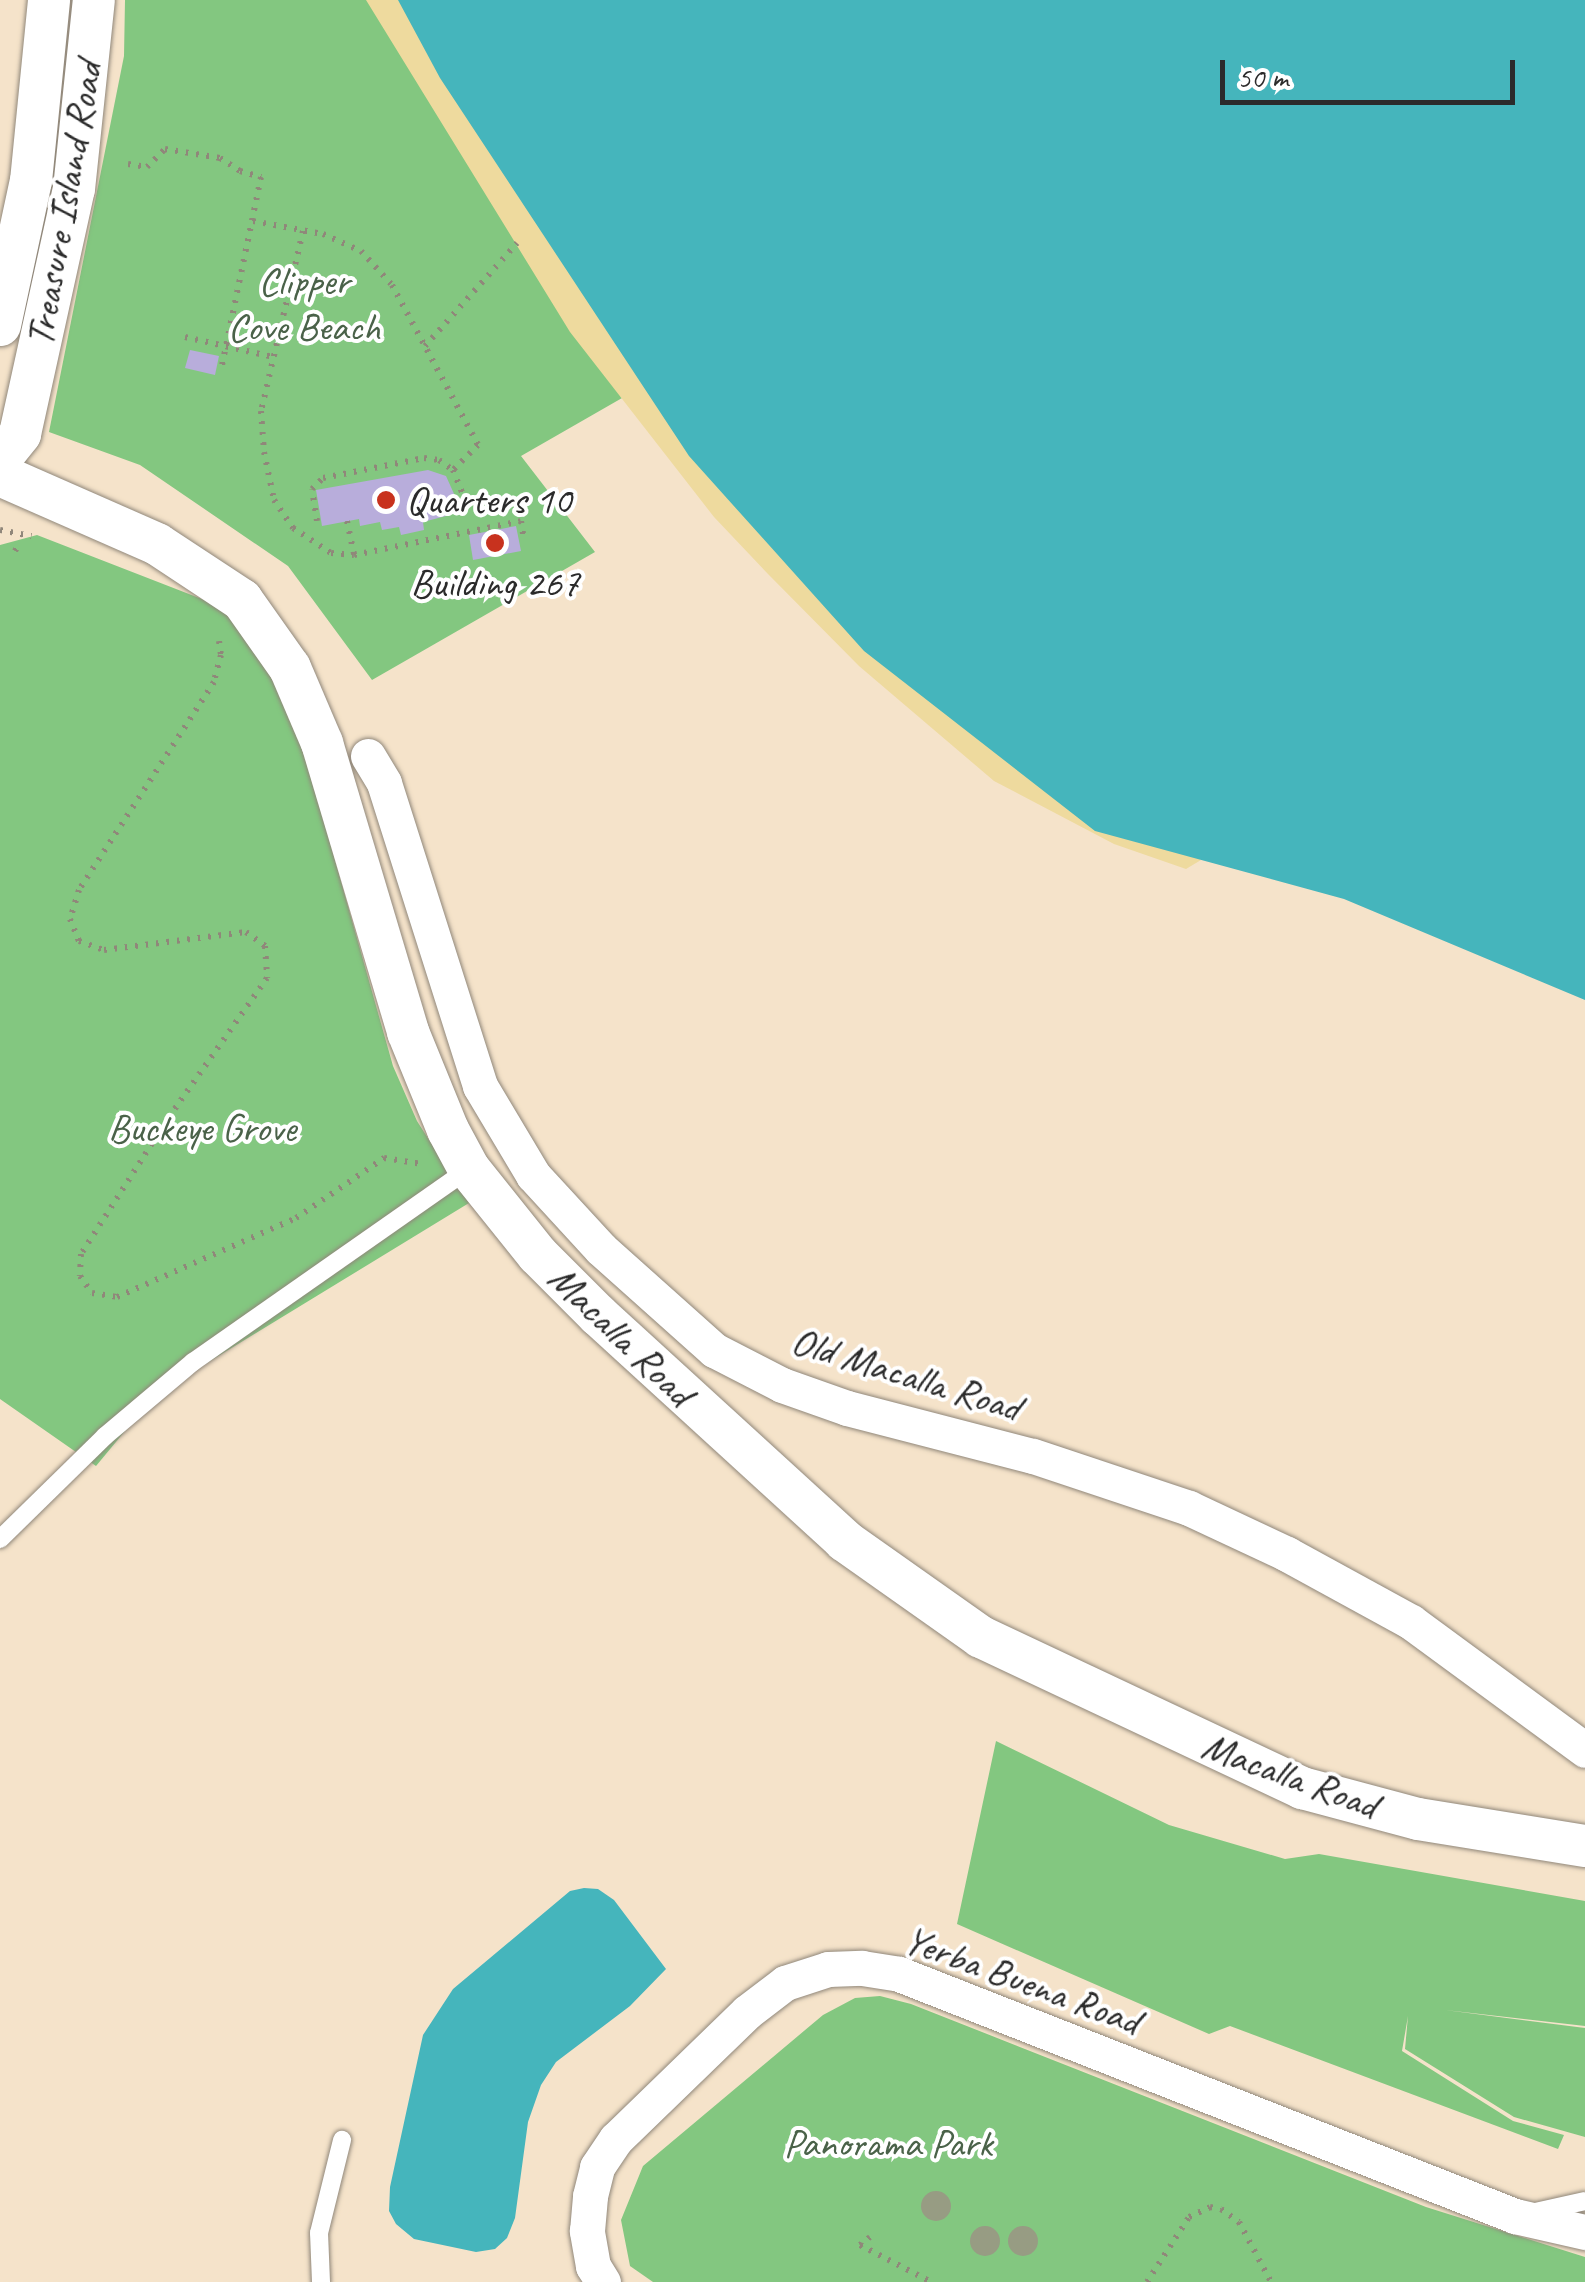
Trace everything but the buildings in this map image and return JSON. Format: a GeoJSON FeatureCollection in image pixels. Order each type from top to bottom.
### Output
{"type":"FeatureCollection","features":[{"type":"Feature","properties":{"kind":"street","name":"Treasure Island Road"},"geometry":{"type":"LineString","coordinates":[[0,325],[31,181],[49,0]]}},
{"type":"Feature","properties":{"kind":"street","name":"Treasure Island Road"},"geometry":{"type":"LineString","coordinates":[[0,459],[20,434],[74,189],[94,0]]}},
{"type":"Feature","properties":{"kind":"street","name":"Macalla Road"},"geometry":{"type":"LineString","coordinates":[[0,475],[188,560],[242,600],[290,668],[322,743],[408,1032],[448,1130],[469,1169],[538,1255],[686,1398],[845,1541],[981,1637],[1302,1788],[1418,1820],[1585,1846]]}},
{"type":"Feature","properties":{"kind":"street","name":"Old Macalla Road"},"geometry":{"type":"LineString","coordinates":[[368,756],[393,810],[480,1086],[533,1175],[601,1249],[714,1350],[782,1385],[846,1408],[1033,1456],[1188,1508],[1287,1554],[1411,1622],[1585,1750]]}},
{"type":"Feature","properties":{"kind":"street","name":"Yerba Buena Road"},"geometry":{"type":"LineString","coordinates":[[603,2282],[593,2266],[587,2231],[590,2196],[597,2166],[616,2139],[747,2012],[785,1983],[828,1970],[898,1974],[1515,2216],[1585,2232]]}},
{"type":"Feature","properties":{"kind":"lane"},"geometry":{"type":"LineString","coordinates":[[0,1539],[105,1436],[194,1362],[469,1169]]}},
{"type":"Feature","properties":{"kind":"lane"},"geometry":{"type":"LineString","coordinates":[[321,2282],[319,2233],[342,2140]]}},
{"type":"Feature","properties":{"kind":"lane"},"geometry":{"type":"LineString","coordinates":[[1515,2216],[1585,2201]]}},
{"type":"Feature","properties":{"kind":"path"},"geometry":{"type":"LineString","coordinates":[[128,164],[147,167],[165,148],[220,158],[240,172],[261,177],[222,366]]}},
{"type":"Feature","properties":{"kind":"path"},"geometry":{"type":"LineString","coordinates":[[253,220],[323,234],[361,252],[392,286],[478,445],[453,470]]}},
{"type":"Feature","properties":{"kind":"path"},"geometry":{"type":"LineString","coordinates":[[302,231],[262,411],[264,452],[274,500],[293,528],[331,553],[354,555],[521,520],[524,540]]}},
{"type":"Feature","properties":{"kind":"path"},"geometry":{"type":"LineString","coordinates":[[425,346],[516,243]]}},
{"type":"Feature","properties":{"kind":"path"},"geometry":{"type":"LineString","coordinates":[[185,337],[274,357]]}},
{"type":"Feature","properties":{"kind":"path"},"geometry":{"type":"LineString","coordinates":[[317,520],[312,489],[323,478],[424,458],[439,460],[453,470],[462,492]]}},
{"type":"Feature","properties":{"kind":"path"},"geometry":{"type":"LineString","coordinates":[[347,521],[354,555]]}},
{"type":"Feature","properties":{"kind":"path"},"geometry":{"type":"LineString","coordinates":[[0,530],[22,534]]}},
{"type":"Feature","properties":{"kind":"path"},"geometry":{"type":"LineString","coordinates":[[1147,2282],[1189,2217],[1210,2207],[1221,2208],[1239,2222],[1271,2282]]}},
{"type":"Feature","properties":{"kind":"path"},"geometry":{"type":"LineString","coordinates":[[870,2237],[860,2244],[931,2282]]}},
{"type":"Feature","properties":{"kind":"green space","name":"Clipper Cove Beach"},"geometry":{"type":"Polygon","coordinates":[[[125,0],[395,0],[636,390],[521,456],[595,552],[372,680],[288,566],[140,465],[49,432],[124,56],[125,0]]]}},
{"type":"Feature","properties":{"kind":"green space","name":"Buckeye Grove"},"geometry":{"type":"Polygon","coordinates":[[[37,535],[225,608],[293,711],[393,1066],[417,1121],[469,1203],[189,1374],[130,1425],[96,1466],[0,1399],[0,545],[37,535]]]}},
{"type":"Feature","properties":{"kind":"green space"},"geometry":{"type":"Polygon","coordinates":[[[996,1741],[1169,1825],[1285,1859],[1319,1854],[1585,1901],[1585,2026],[1445,2010],[1585,2028],[1585,2137],[1514,2117],[1405,2049],[1408,2016],[1402,2051],[1513,2121],[1564,2135],[1558,2149],[1230,2026],[1209,2034],[957,1924],[996,1741]]]}},
{"type":"Feature","properties":{"kind":"green space","name":"Panorama Park"},"geometry":{"type":"Polygon","coordinates":[[[880,1996],[911,2004],[1426,2207],[1585,2257],[1585,2282],[653,2282],[630,2266],[621,2220],[643,2166],[823,2015],[855,1998],[880,1996]]]}},
{"type":"Feature","properties":{"kind":"sand"},"geometry":{"type":"Polygon","coordinates":[[[366,0],[424,0],[1052,767],[1201,860],[1186,869],[1114,844],[994,781],[859,666],[768,574],[714,517],[570,332],[366,0]]]}},
{"type":"Feature","properties":{"kind":"water"},"geometry":{"type":"Polygon","coordinates":[[[398,0],[1585,0],[1585,1000],[1344,899],[1095,831],[864,651],[689,456],[440,78],[398,0]]]}},
{"type":"Feature","properties":{"kind":"water"},"geometry":{"type":"Polygon","coordinates":[[[598,1889],[614,1900],[666,1969],[630,2006],[556,2062],[541,2085],[528,2122],[515,2218],[507,2238],[495,2249],[476,2252],[414,2239],[396,2224],[389,2211],[390,2187],[423,2035],[453,1989],[570,1891],[598,1889]]]}},
{"type":"Feature","properties":{"kind":"place","name":"Quarters 10"},"geometry":{"type":"Point","coordinates":[386,500]}},
{"type":"Feature","properties":{"kind":"place","name":"Building 267"},"geometry":{"type":"Point","coordinates":[495,543]}}]}
